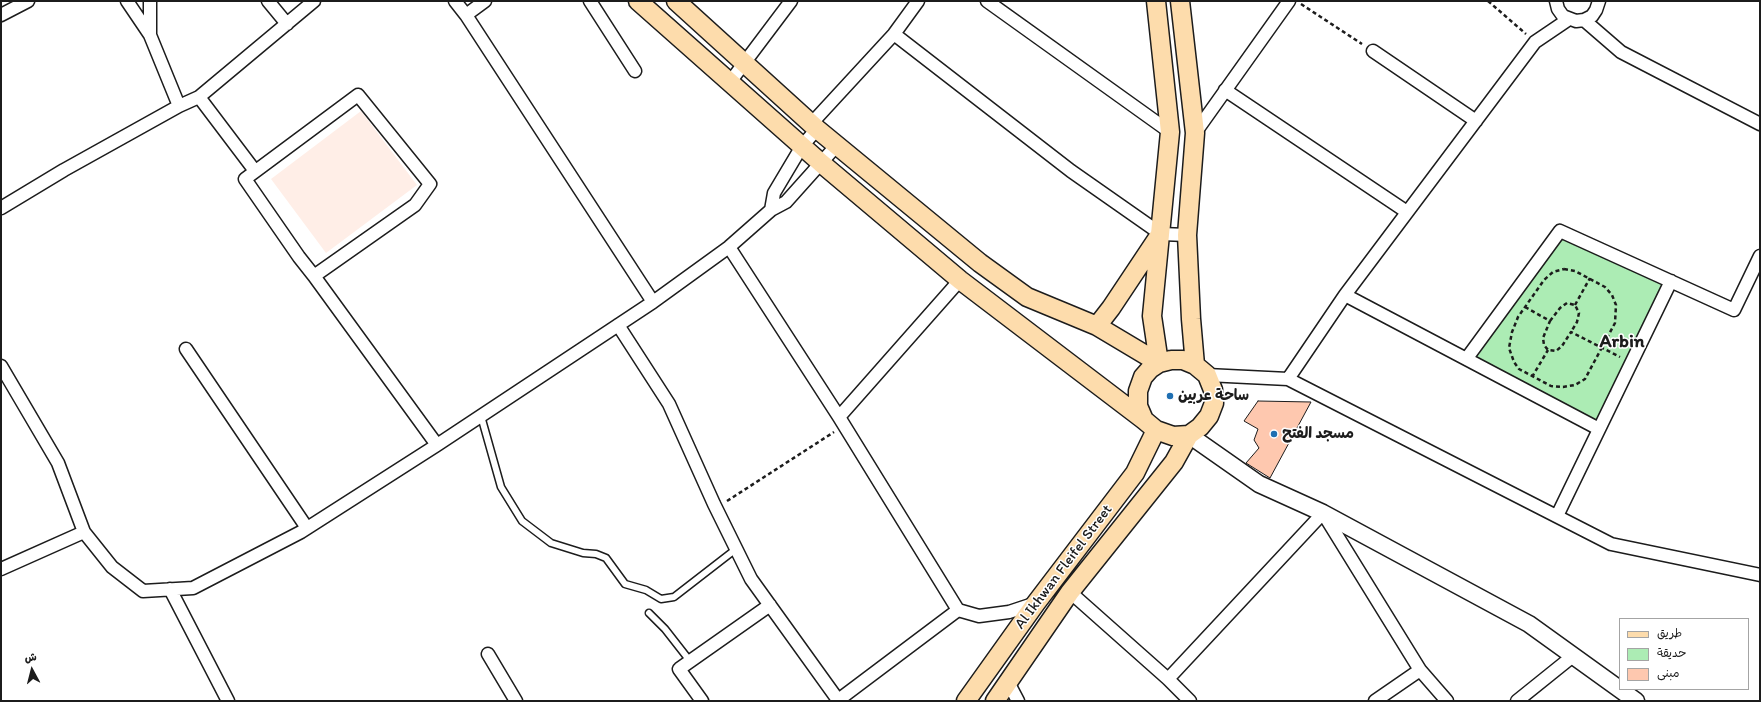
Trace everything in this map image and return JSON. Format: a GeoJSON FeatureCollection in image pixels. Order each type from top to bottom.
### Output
{"type":"FeatureCollection","features":[{"type":"Feature","properties":{"kind":"main road"},"geometry":{"type":"LineString","coordinates":[[638,1],[821,163],[960,280],[1150,425],[1173,436],[1189,435],[1200,427],[1209,416],[1214,403],[1213,390],[1201,370],[1191,319],[1187,234],[1195,133],[1180,1]]}},
{"type":"Feature","properties":{"kind":"main road"},"geometry":{"type":"LineString","coordinates":[[676,1],[814,127],[980,263],[1026,297],[1096,326],[1159,363]]}},
{"type":"Feature","properties":{"kind":"main road"},"geometry":{"type":"LineString","coordinates":[[1156,1],[1170,132],[1152,316],[1159,363]]}},
{"type":"Feature","properties":{"kind":"main road"},"geometry":{"type":"LineString","coordinates":[[1096,326],[1111,308],[1161,234]]}},
{"type":"Feature","properties":{"kind":"main road"},"geometry":{"type":"LineString","coordinates":[[1150,425],[1138,406],[1138,391],[1143,377],[1150,369],[1159,363],[1171,360],[1184,360],[1201,370]]}},
{"type":"Feature","properties":{"kind":"main road","name":"Al Ikhwan Fleifel Street"},"geometry":{"type":"LineString","coordinates":[[966,701],[1036,603],[1135,473],[1150,425]]}},
{"type":"Feature","properties":{"kind":"main road"},"geometry":{"type":"LineString","coordinates":[[1189,435],[1259,484],[1323,513],[1529,624],[1619,689]]}},
{"type":"Feature","properties":{"kind":"main road","name":"Al Ikhwan Fleifel Street"},"geometry":{"type":"LineString","coordinates":[[995,701],[1070,592],[1174,462],[1189,435]]}},
{"type":"Feature","properties":{"kind":"main road"},"geometry":{"type":"LineString","coordinates":[[1621,690],[1636,701]]}},
{"type":"Feature","properties":{"kind":"street"},"geometry":{"type":"LineString","coordinates":[[1,15],[28,1]]}},
{"type":"Feature","properties":{"kind":"street"},"geometry":{"type":"LineString","coordinates":[[127,1],[150,35],[179,106]]}},
{"type":"Feature","properties":{"kind":"street"},"geometry":{"type":"LineString","coordinates":[[150,1],[150,35]]}},
{"type":"Feature","properties":{"kind":"street"},"geometry":{"type":"LineString","coordinates":[[268,1],[287,24]]}},
{"type":"Feature","properties":{"kind":"street"},"geometry":{"type":"LineString","coordinates":[[1,208],[64,170],[179,106],[199,97],[314,1]]}},
{"type":"Feature","properties":{"kind":"street"},"geometry":{"type":"LineString","coordinates":[[455,1],[466,15],[653,302]]}},
{"type":"Feature","properties":{"kind":"street"},"geometry":{"type":"LineString","coordinates":[[466,15],[485,1]]}},
{"type":"Feature","properties":{"kind":"street"},"geometry":{"type":"LineString","coordinates":[[590,1],[635,71]]}},
{"type":"Feature","properties":{"kind":"street"},"geometry":{"type":"LineString","coordinates":[[730,82],[791,1]]}},
{"type":"Feature","properties":{"kind":"street"},"geometry":{"type":"LineString","coordinates":[[771,210],[774,193],[814,127],[894,34],[918,1]]}},
{"type":"Feature","properties":{"kind":"street"},"geometry":{"type":"LineString","coordinates":[[988,1],[1170,132]]}},
{"type":"Feature","properties":{"kind":"street"},"geometry":{"type":"LineString","coordinates":[[1195,133],[1289,1]]}},
{"type":"Feature","properties":{"kind":"street"},"geometry":{"type":"LineString","coordinates":[[1556,1],[1558,9],[1563,16],[1576,21],[1584,20],[1592,16],[1599,1]]}},
{"type":"Feature","properties":{"kind":"street"},"geometry":{"type":"LineString","coordinates":[[1288,379],[1345,295],[1535,42],[1569,19]]}},
{"type":"Feature","properties":{"kind":"street"},"geometry":{"type":"LineString","coordinates":[[1584,20],[1621,52],[1758,120]]}},
{"type":"Feature","properties":{"kind":"street"},"geometry":{"type":"LineString","coordinates":[[894,34],[1071,171],[1161,234],[1187,234]]}},
{"type":"Feature","properties":{"kind":"street"},"geometry":{"type":"LineString","coordinates":[[1373,51],[1476,121]]}},
{"type":"Feature","properties":{"kind":"street"},"geometry":{"type":"LineString","coordinates":[[1225,90],[1407,212]]}},
{"type":"Feature","properties":{"kind":"street"},"geometry":{"type":"LineString","coordinates":[[314,276],[415,205],[430,184],[358,94],[245,179],[299,257],[437,445]]}},
{"type":"Feature","properties":{"kind":"street"},"geometry":{"type":"LineString","coordinates":[[199,97],[255,171]]}},
{"type":"Feature","properties":{"kind":"street"},"geometry":{"type":"LineString","coordinates":[[1,366],[58,463],[84,532],[112,567],[143,591],[193,588],[307,528],[437,445],[653,302],[729,247],[771,210],[786,202],[837,145]]}},
{"type":"Feature","properties":{"kind":"street"},"geometry":{"type":"LineString","coordinates":[[1467,358],[1560,231],[1734,310],[1760,256]]}},
{"type":"Feature","properties":{"kind":"street"},"geometry":{"type":"LineString","coordinates":[[729,247],[841,421],[958,610],[979,616],[1009,612],[1036,603]]}},
{"type":"Feature","properties":{"kind":"street"},"geometry":{"type":"LineString","coordinates":[[841,421],[960,280]]}},
{"type":"Feature","properties":{"kind":"street"},"geometry":{"type":"LineString","coordinates":[[1557,516],[1671,281]]}},
{"type":"Feature","properties":{"kind":"street"},"geometry":{"type":"LineString","coordinates":[[1345,295],[1467,358],[1599,429]]}},
{"type":"Feature","properties":{"kind":"street"},"geometry":{"type":"LineString","coordinates":[[618,325],[670,404],[716,508],[751,579],[838,700],[958,610]]}},
{"type":"Feature","properties":{"kind":"street"},"geometry":{"type":"LineString","coordinates":[[186,350],[307,528]]}},
{"type":"Feature","properties":{"kind":"street"},"geometry":{"type":"LineString","coordinates":[[1201,370],[1288,379],[1611,544],[1760,575]]}},
{"type":"Feature","properties":{"kind":"street"},"geometry":{"type":"LineString","coordinates":[[1168,679],[1323,513],[1420,670],[1446,701]]}},
{"type":"Feature","properties":{"kind":"street"},"geometry":{"type":"LineString","coordinates":[[1,569],[84,532]]}},
{"type":"Feature","properties":{"kind":"street"},"geometry":{"type":"LineString","coordinates":[[170,589],[228,701]]}},
{"type":"Feature","properties":{"kind":"street"},"geometry":{"type":"LineString","coordinates":[[1070,592],[1168,679],[1190,701]]}},
{"type":"Feature","properties":{"kind":"street"},"geometry":{"type":"LineString","coordinates":[[702,701],[679,669],[770,605]]}},
{"type":"Feature","properties":{"kind":"street"},"geometry":{"type":"LineString","coordinates":[[488,654],[516,701]]}},
{"type":"Feature","properties":{"kind":"street"},"geometry":{"type":"LineString","coordinates":[[1517,701],[1573,656]]}},
{"type":"Feature","properties":{"kind":"street"},"geometry":{"type":"LineString","coordinates":[[1375,701],[1420,670]]}},
{"type":"Feature","properties":{"kind":"street"},"geometry":{"type":"LineString","coordinates":[[1008,682],[1018,701]]}},
{"type":"Feature","properties":{"kind":"lane"},"geometry":{"type":"LineString","coordinates":[[480,416],[501,487],[522,521],[551,543],[583,553],[596,554],[606,558],[625,584],[646,590],[661,599],[674,597],[736,549]]}},
{"type":"Feature","properties":{"kind":"lane"},"geometry":{"type":"LineString","coordinates":[[649,613],[666,629],[690,661]]}},
{"type":"Feature","properties":{"kind":"path"},"geometry":{"type":"LineString","coordinates":[[1297,1],[1373,51]]}},
{"type":"Feature","properties":{"kind":"path"},"geometry":{"type":"LineString","coordinates":[[1488,1],[1535,42]]}},
{"type":"Feature","properties":{"kind":"path"},"geometry":{"type":"LineString","coordinates":[[1564,269],[1575,271],[1590,278],[1605,287],[1612,295],[1616,305],[1616,323],[1585,379],[1575,386],[1551,386],[1518,369],[1509,348],[1512,332],[1525,307],[1544,280],[1553,272],[1564,269]]}},
{"type":"Feature","properties":{"kind":"path"},"geometry":{"type":"LineString","coordinates":[[1576,305],[1567,303],[1560,308],[1550,321],[1543,338],[1544,345],[1548,350],[1556,351],[1562,346],[1577,322],[1579,313],[1576,305],[1590,278]]}},
{"type":"Feature","properties":{"kind":"path"},"geometry":{"type":"LineString","coordinates":[[1512,298],[1550,321]]}},
{"type":"Feature","properties":{"kind":"path"},"geometry":{"type":"LineString","coordinates":[[1571,332],[1631,363]]}},
{"type":"Feature","properties":{"kind":"path"},"geometry":{"type":"LineString","coordinates":[[1532,377],[1548,350]]}},
{"type":"Feature","properties":{"kind":"path"},"geometry":{"type":"LineString","coordinates":[[716,508],[841,421]]}},
{"type":"Feature","properties":{"kind":"shaded area"},"geometry":{"type":"Polygon","coordinates":[[[361,111],[417,185],[326,253],[271,179],[361,111]]]}},
{"type":"Feature","properties":{"kind":"green space"},"geometry":{"type":"Polygon","coordinates":[[[1561,237],[1664,284],[1596,420],[1477,357],[1561,237]]]}},
{"type":"Feature","properties":{"kind":"building"},"geometry":{"type":"Polygon","coordinates":[[[1258,401],[1311,402],[1270,478],[1246,463],[1259,448],[1254,440],[1258,429],[1244,421],[1258,401]]]}},
{"type":"Feature","properties":{"kind":"place","name":"ساحة عربين"},"geometry":{"type":"Point","coordinates":[1170,396]}},
{"type":"Feature","properties":{"kind":"place","name":"مسجد الفتح"},"geometry":{"type":"Point","coordinates":[1274,434]}},
{"type":"Feature","properties":{"kind":"district","name":"Arbin"},"geometry":{"type":"Point","coordinates":[1622,342]}}]}
